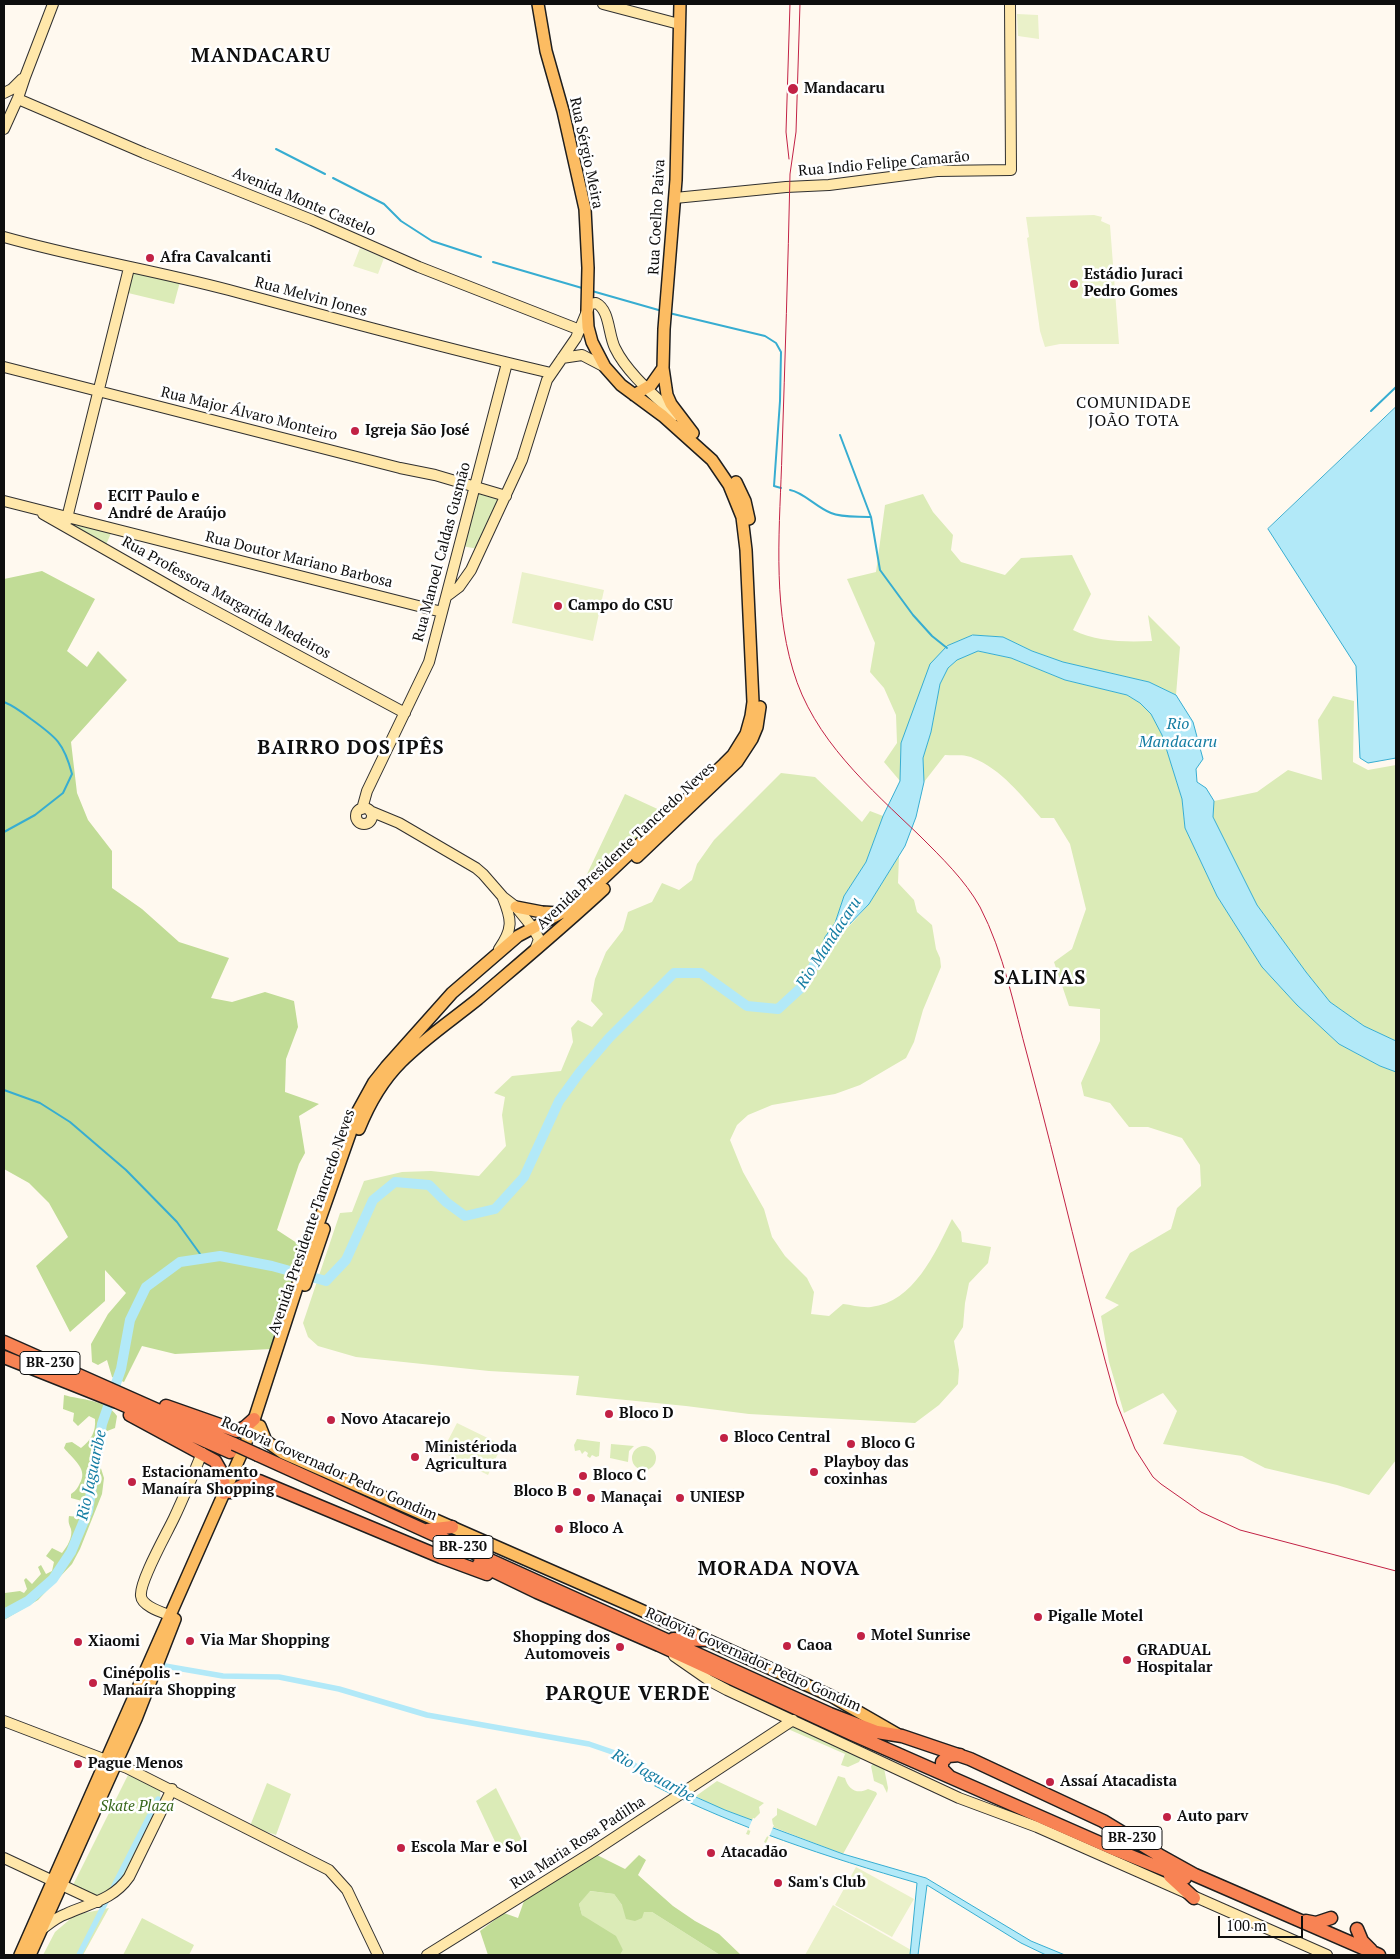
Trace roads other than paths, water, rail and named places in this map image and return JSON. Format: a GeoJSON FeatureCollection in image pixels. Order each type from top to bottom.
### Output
{"type":"FeatureCollection","features":[{"type":"Feature","properties":{"kind":"highway","name":"BR-230"},"geometry":{"type":"LineString","coordinates":[[4,1342],[91,1386]]}},
{"type":"Feature","properties":{"kind":"highway","name":"BR-230"},"geometry":{"type":"LineString","coordinates":[[4,1357],[91,1386]]}},
{"type":"Feature","properties":{"kind":"highway"},"geometry":{"type":"LineString","coordinates":[[91,1386],[116,1397],[232,1430],[241,1430],[257,1422]]}},
{"type":"Feature","properties":{"kind":"highway"},"geometry":{"type":"LineString","coordinates":[[91,1386],[116,1397],[164,1435],[202,1453],[219,1465],[227,1492],[251,1481],[259,1481],[441,1557],[537,1592]]}},
{"type":"Feature","properties":{"kind":"highway","name":"Rodovia Governador Pedro Gondim"},"geometry":{"type":"LineString","coordinates":[[116,1397],[425,1530],[950,1777],[1358,1955]]}},
{"type":"Feature","properties":{"kind":"highway","name":"Rodovia Governador Pedro Gondim"},"geometry":{"type":"LineString","coordinates":[[245,1453],[537,1592],[663,1642],[848,1721],[877,1732],[902,1736],[960,1755],[1103,1821],[1178,1866],[1294,1919],[1377,1954]]}},
{"type":"Feature","properties":{"kind":"highway"},"geometry":{"type":"LineString","coordinates":[[425,1530],[452,1527]]}},
{"type":"Feature","properties":{"kind":"highway"},"geometry":{"type":"LineString","coordinates":[[663,1642],[706,1640]]}},
{"type":"Feature","properties":{"kind":"highway"},"geometry":{"type":"LineString","coordinates":[[950,1777],[942,1769],[942,1762],[948,1756],[960,1755]]}},
{"type":"Feature","properties":{"kind":"highway"},"geometry":{"type":"LineString","coordinates":[[1075,1832],[1089,1827],[1089,1819],[1085,1812]]}},
{"type":"Feature","properties":{"kind":"highway"},"geometry":{"type":"LineString","coordinates":[[1161,1868],[1194,1898]]}},
{"type":"Feature","properties":{"kind":"highway"},"geometry":{"type":"LineString","coordinates":[[1294,1919],[1316,1923],[1331,1918]]}},
{"type":"Feature","properties":{"kind":"highway"},"geometry":{"type":"LineString","coordinates":[[1357,1929],[1362,1941],[1377,1954]]}},
{"type":"Feature","properties":{"kind":"main road"},"geometry":{"type":"LineString","coordinates":[[4,129],[8,118],[11,97],[24,77],[53,4]]}},
{"type":"Feature","properties":{"kind":"main road","name":"Rua Sérgio Meira"},"geometry":{"type":"LineString","coordinates":[[538,4],[546,51],[563,111],[585,209],[588,268],[587,310]]}},
{"type":"Feature","properties":{"kind":"main road"},"geometry":{"type":"LineString","coordinates":[[603,4],[679,24]]}},
{"type":"Feature","properties":{"kind":"main road","name":"Rua Coelho Paiva"},"geometry":{"type":"LineString","coordinates":[[680,4],[675,198],[664,329],[663,368],[667,395],[687,427]]}},
{"type":"Feature","properties":{"kind":"main road","name":"Rua Indio Felipe Camarão"},"geometry":{"type":"LineString","coordinates":[[675,198],[829,185],[937,171],[1011,170],[1010,4]]}},
{"type":"Feature","properties":{"kind":"main road","name":"Avenida Monte Castelo"},"geometry":{"type":"LineString","coordinates":[[11,97],[144,153],[312,220],[427,270],[580,330]]}},
{"type":"Feature","properties":{"kind":"main road","name":"Rua Melvin Jones"},"geometry":{"type":"LineString","coordinates":[[4,237],[219,288],[275,304],[551,373]]}},
{"type":"Feature","properties":{"kind":"main road"},"geometry":{"type":"LineString","coordinates":[[66,521],[129,268]]}},
{"type":"Feature","properties":{"kind":"main road","name":"Avenida Presidente Tancredo Neves"},"geometry":{"type":"LineString","coordinates":[[227,1492],[257,1422],[311,1257],[358,1130],[373,1098],[400,1062],[534,951],[716,784],[745,751],[757,727],[760,693],[752,535],[745,501],[731,474],[718,456],[647,388],[616,351],[611,340],[604,309],[596,302],[590,304],[587,310],[588,327],[592,342],[605,367],[621,385],[663,416],[707,455],[726,479],[738,506],[745,529],[753,687],[751,716],[740,744],[724,764],[589,892],[561,913],[518,936],[452,993],[386,1067],[364,1100],[356,1116],[311,1257]]}},
{"type":"Feature","properties":{"kind":"main road"},"geometry":{"type":"LineString","coordinates":[[447,596],[459,587],[467,577],[528,445],[543,390],[551,373],[580,330],[587,310]]}},
{"type":"Feature","properties":{"kind":"main road","name":"Avenida Presidente Tancredo Neves"},"geometry":{"type":"LineString","coordinates":[[562,358],[582,354],[605,367]]}},
{"type":"Feature","properties":{"kind":"main road","name":"Rua Manoel Caldas Gusmão"},"geometry":{"type":"LineString","coordinates":[[366,810],[368,791],[429,662],[507,363]]}},
{"type":"Feature","properties":{"kind":"main road","name":"Rua Major Álvaro Monteiro"},"geometry":{"type":"LineString","coordinates":[[8,368],[400,468],[435,474],[506,496]]}},
{"type":"Feature","properties":{"kind":"main road"},"geometry":{"type":"LineString","coordinates":[[634,395],[655,381],[663,368]]}},
{"type":"Feature","properties":{"kind":"main road","name":"Rua Professora Margarida Medeiros"},"geometry":{"type":"LineString","coordinates":[[4,501],[66,521],[187,596],[404,713]]}},
{"type":"Feature","properties":{"kind":"main road","name":"Rua Doutor Mariano Barbosa"},"geometry":{"type":"LineString","coordinates":[[66,521],[442,612]]}},
{"type":"Feature","properties":{"kind":"main road"},"geometry":{"type":"LineString","coordinates":[[405,828],[384,822],[363,824],[356,819],[357,812],[366,810],[399,823],[476,868],[503,897],[516,907],[533,928],[540,939],[534,951]]}},
{"type":"Feature","properties":{"kind":"main road"},"geometry":{"type":"LineString","coordinates":[[366,810],[372,817],[369,822]]}},
{"type":"Feature","properties":{"kind":"main road"},"geometry":{"type":"LineString","coordinates":[[496,955],[506,938],[510,926],[510,915],[503,897]]}},
{"type":"Feature","properties":{"kind":"main road"},"geometry":{"type":"LineString","coordinates":[[516,907],[542,912],[561,913]]}},
{"type":"Feature","properties":{"kind":"main road"},"geometry":{"type":"LineString","coordinates":[[452,993],[452,1009],[459,1012],[462,1011]]}},
{"type":"Feature","properties":{"kind":"main road"},"geometry":{"type":"LineString","coordinates":[[257,1422],[266,1441],[276,1449],[831,1696],[902,1736]]}},
{"type":"Feature","properties":{"kind":"main road"},"geometry":{"type":"LineString","coordinates":[[169,1616],[147,1605],[141,1597],[143,1585],[202,1453]]}},
{"type":"Feature","properties":{"kind":"main road"},"geometry":{"type":"LineString","coordinates":[[20,1955],[57,1882],[111,1761],[169,1616],[227,1492]]}},
{"type":"Feature","properties":{"kind":"main road"},"geometry":{"type":"LineString","coordinates":[[111,1761],[136,1719],[227,1492]]}},
{"type":"Feature","properties":{"kind":"main road"},"geometry":{"type":"LineString","coordinates":[[663,1642],[710,1681],[959,1798],[1037,1827],[1326,1955]]}},
{"type":"Feature","properties":{"kind":"main road","name":"Rua Maria Rosa Padilha"},"geometry":{"type":"LineString","coordinates":[[427,1955],[570,1866],[793,1720]]}},
{"type":"Feature","properties":{"kind":"main road"},"geometry":{"type":"LineString","coordinates":[[4,1721],[111,1761],[172,1789],[329,1870],[347,1890],[378,1955]]}},
{"type":"Feature","properties":{"kind":"main road"},"geometry":{"type":"LineString","coordinates":[[42,1929],[64,1914],[104,1899],[123,1885],[129,1877],[172,1789]]}},
{"type":"Feature","properties":{"kind":"main road"},"geometry":{"type":"LineString","coordinates":[[4,1858],[57,1882],[104,1899]]}},
{"type":"Feature","properties":{"kind":"main road"},"geometry":{"type":"LineString","coordinates":[[30,1955],[42,1929],[57,1882]]}},
{"type":"Feature","properties":{"kind":"water"},"geometry":{"type":"Polygon","coordinates":[[[1396,407],[1396,758],[1368,763],[1360,758],[1356,666],[1268,529],[1396,407]]]}},
{"type":"Feature","properties":{"kind":"water","name":"Rio Mandacaru"},"geometry":{"type":"Polygon","coordinates":[[[973,635],[1003,637],[1032,651],[1063,662],[1149,682],[1176,695],[1193,722],[1203,759],[1196,769],[1197,782],[1206,788],[1214,801],[1213,817],[1257,905],[1330,1002],[1364,1026],[1396,1041],[1396,1072],[1380,1066],[1339,1044],[1297,1005],[1262,967],[1217,896],[1185,828],[1182,799],[1162,735],[1151,714],[1140,703],[1127,695],[1065,680],[1011,658],[978,651],[957,660],[948,668],[940,684],[931,732],[923,758],[924,782],[916,817],[905,846],[869,904],[818,957],[825,937],[835,923],[844,896],[866,862],[883,816],[900,781],[901,743],[930,664],[947,646],[973,635]]]}},
{"type":"Feature","properties":{"kind":"water"},"geometry":{"type":"Polygon","coordinates":[[[660,1781],[725,1810],[843,1854],[926,1878],[1031,1941],[1065,1955],[1046,1955],[1021,1943],[927,1885],[918,1955],[910,1955],[917,1883],[816,1852],[718,1815],[655,1786],[660,1781]]]}},
{"type":"Feature","properties":{"kind":"waterway"},"geometry":{"type":"LineString","coordinates":[[276,149],[325,174]]}},
{"type":"Feature","properties":{"kind":"waterway"},"geometry":{"type":"LineString","coordinates":[[333,178],[384,204],[401,221],[432,241],[481,257]]}},
{"type":"Feature","properties":{"kind":"waterway"},"geometry":{"type":"LineString","coordinates":[[493,262],[582,288]]}},
{"type":"Feature","properties":{"kind":"waterway"},"geometry":{"type":"LineString","coordinates":[[592,291],[662,311]]}},
{"type":"Feature","properties":{"kind":"waterway"},"geometry":{"type":"LineString","coordinates":[[669,313],[765,336],[776,343],[781,352],[780,401],[774,486],[781,488]]}},
{"type":"Feature","properties":{"kind":"waterway"},"geometry":{"type":"LineString","coordinates":[[1371,411],[1396,387]]}},
{"type":"Feature","properties":{"kind":"waterway"},"geometry":{"type":"LineString","coordinates":[[840,435],[871,517],[880,570],[913,615],[932,636],[947,648]]}},
{"type":"Feature","properties":{"kind":"waterway"},"geometry":{"type":"LineString","coordinates":[[790,490],[795,491],[835,515],[871,517]]}},
{"type":"Feature","properties":{"kind":"waterway"},"geometry":{"type":"LineString","coordinates":[[4,702],[11,705],[53,736],[66,755],[72,774],[63,793],[35,815],[4,832]]}},
{"type":"Feature","properties":{"kind":"waterway","name":"Rio Mandacaru"},"geometry":{"type":"LineString","coordinates":[[4,1614],[28,1601],[53,1579],[71,1552],[88,1511],[102,1424],[121,1369],[130,1320],[146,1287],[180,1262],[220,1256],[272,1266],[326,1281],[346,1260],[373,1200],[395,1182],[429,1185],[446,1202],[465,1216],[495,1209],[524,1177],[559,1101],[580,1072],[609,1038],[674,973],[701,973],[747,1006],[778,1009],[804,985],[818,957],[826,947]]}},
{"type":"Feature","properties":{"kind":"waterway"},"geometry":{"type":"LineString","coordinates":[[4,1090],[40,1103],[70,1122],[126,1170],[177,1222],[203,1258]]}},
{"type":"Feature","properties":{"kind":"waterway","name":"Rio Jaguaribe"},"geometry":{"type":"LineString","coordinates":[[165,1666],[223,1676],[279,1677],[339,1689],[427,1715],[589,1744],[618,1754],[665,1786]]}},
{"type":"Feature","properties":{"kind":"waterway"},"geometry":{"type":"LineString","coordinates":[[79,1955],[158,1799]]}},
{"type":"Feature","properties":{"kind":"tram line"},"geometry":{"type":"LineString","coordinates":[[789,159],[786,132],[790,4]]}},
{"type":"Feature","properties":{"kind":"tram line"},"geometry":{"type":"LineString","coordinates":[[800,4],[796,132],[790,174],[779,562],[782,617],[786,643],[802,695],[814,718],[845,761],[952,869],[980,907],[996,943],[1013,1000],[1117,1404],[1135,1449],[1153,1477],[1201,1512],[1240,1530],[1396,1571]]}},
{"type":"Feature","properties":{"kind":"place","name":"Mandacaru"},"geometry":{"type":"Point","coordinates":[793,89]}},
{"type":"Feature","properties":{"kind":"place","name":"Afra Cavalcanti"},"geometry":{"type":"Point","coordinates":[150,258]}},
{"type":"Feature","properties":{"kind":"place","name":"Estádio Juraci Pedro Gomes"},"geometry":{"type":"Point","coordinates":[1074,284]}},
{"type":"Feature","properties":{"kind":"place","name":"Igreja São José"},"geometry":{"type":"Point","coordinates":[355,431]}},
{"type":"Feature","properties":{"kind":"place","name":"ECIT Paulo e André de Araújo"},"geometry":{"type":"Point","coordinates":[98,506]}},
{"type":"Feature","properties":{"kind":"place","name":"Campo do CSU"},"geometry":{"type":"Point","coordinates":[558,606]}},
{"type":"Feature","properties":{"kind":"place","name":"Bloco D"},"geometry":{"type":"Point","coordinates":[609,1414]}},
{"type":"Feature","properties":{"kind":"place","name":"Novo Atacarejo"},"geometry":{"type":"Point","coordinates":[331,1420]}},
{"type":"Feature","properties":{"kind":"place","name":"Bloco Central"},"geometry":{"type":"Point","coordinates":[724,1438]}},
{"type":"Feature","properties":{"kind":"place","name":"Bloco G"},"geometry":{"type":"Point","coordinates":[851,1444]}},
{"type":"Feature","properties":{"kind":"place","name":"Ministérioda Agricultura"},"geometry":{"type":"Point","coordinates":[415,1457]}},
{"type":"Feature","properties":{"kind":"place","name":"Playboy das coxinhas"},"geometry":{"type":"Point","coordinates":[814,1472]}},
{"type":"Feature","properties":{"kind":"place","name":"Bloco C"},"geometry":{"type":"Point","coordinates":[583,1476]}},
{"type":"Feature","properties":{"kind":"place","name":"Estacionamento Manaíra Shopping"},"geometry":{"type":"Point","coordinates":[132,1482]}},
{"type":"Feature","properties":{"kind":"place","name":"Bloco B"},"geometry":{"type":"Point","coordinates":[577,1492]}},
{"type":"Feature","properties":{"kind":"place","name":"Manaçai"},"geometry":{"type":"Point","coordinates":[591,1498]}},
{"type":"Feature","properties":{"kind":"place","name":"UNIESP"},"geometry":{"type":"Point","coordinates":[680,1498]}},
{"type":"Feature","properties":{"kind":"place","name":"Bloco A"},"geometry":{"type":"Point","coordinates":[559,1529]}},
{"type":"Feature","properties":{"kind":"place","name":"Pigalle Motel"},"geometry":{"type":"Point","coordinates":[1038,1617]}},
{"type":"Feature","properties":{"kind":"place","name":"Motel Sunrise"},"geometry":{"type":"Point","coordinates":[861,1636]}},
{"type":"Feature","properties":{"kind":"place","name":"Via Mar Shopping"},"geometry":{"type":"Point","coordinates":[190,1641]}},
{"type":"Feature","properties":{"kind":"place","name":"Xiaomi"},"geometry":{"type":"Point","coordinates":[78,1642]}},
{"type":"Feature","properties":{"kind":"place","name":"Caoa"},"geometry":{"type":"Point","coordinates":[787,1646]}},
{"type":"Feature","properties":{"kind":"place","name":"Shopping dos Automoveis"},"geometry":{"type":"Point","coordinates":[620,1647]}},
{"type":"Feature","properties":{"kind":"place","name":"GRADUAL Hospitalar"},"geometry":{"type":"Point","coordinates":[1127,1660]}},
{"type":"Feature","properties":{"kind":"place","name":"Cinépolis - Manaíra Shopping"},"geometry":{"type":"Point","coordinates":[93,1683]}},
{"type":"Feature","properties":{"kind":"place","name":"Pague Menos"},"geometry":{"type":"Point","coordinates":[78,1764]}},
{"type":"Feature","properties":{"kind":"place","name":"Assaí Atacadista"},"geometry":{"type":"Point","coordinates":[1050,1782]}},
{"type":"Feature","properties":{"kind":"place","name":"Auto parv"},"geometry":{"type":"Point","coordinates":[1167,1817]}},
{"type":"Feature","properties":{"kind":"place","name":"Escola Mar e Sol"},"geometry":{"type":"Point","coordinates":[401,1848]}},
{"type":"Feature","properties":{"kind":"place","name":"Atacadão"},"geometry":{"type":"Point","coordinates":[711,1853]}},
{"type":"Feature","properties":{"kind":"place","name":"Sam's Club"},"geometry":{"type":"Point","coordinates":[778,1883]}},
{"type":"Feature","properties":{"kind":"district","name":"MANDACARU"},"geometry":{"type":"Point","coordinates":[261,56]}},
{"type":"Feature","properties":{"kind":"district","name":"COMUNIDADE JOÃO TOTA"},"geometry":{"type":"Point","coordinates":[1134,412]}},
{"type":"Feature","properties":{"kind":"district","name":"BAIRRO DOS IPÊS"},"geometry":{"type":"Point","coordinates":[351,748]}},
{"type":"Feature","properties":{"kind":"district","name":"SALINAS"},"geometry":{"type":"Point","coordinates":[1040,978]}},
{"type":"Feature","properties":{"kind":"district","name":"MORADA NOVA"},"geometry":{"type":"Point","coordinates":[779,1569]}},
{"type":"Feature","properties":{"kind":"district","name":"PARQUE VERDE"},"geometry":{"type":"Point","coordinates":[628,1694]}},
{"type":"Feature","properties":{"kind":"park label","name":"Skate Plaza"},"geometry":{"type":"Point","coordinates":[137,1807]}}]}
